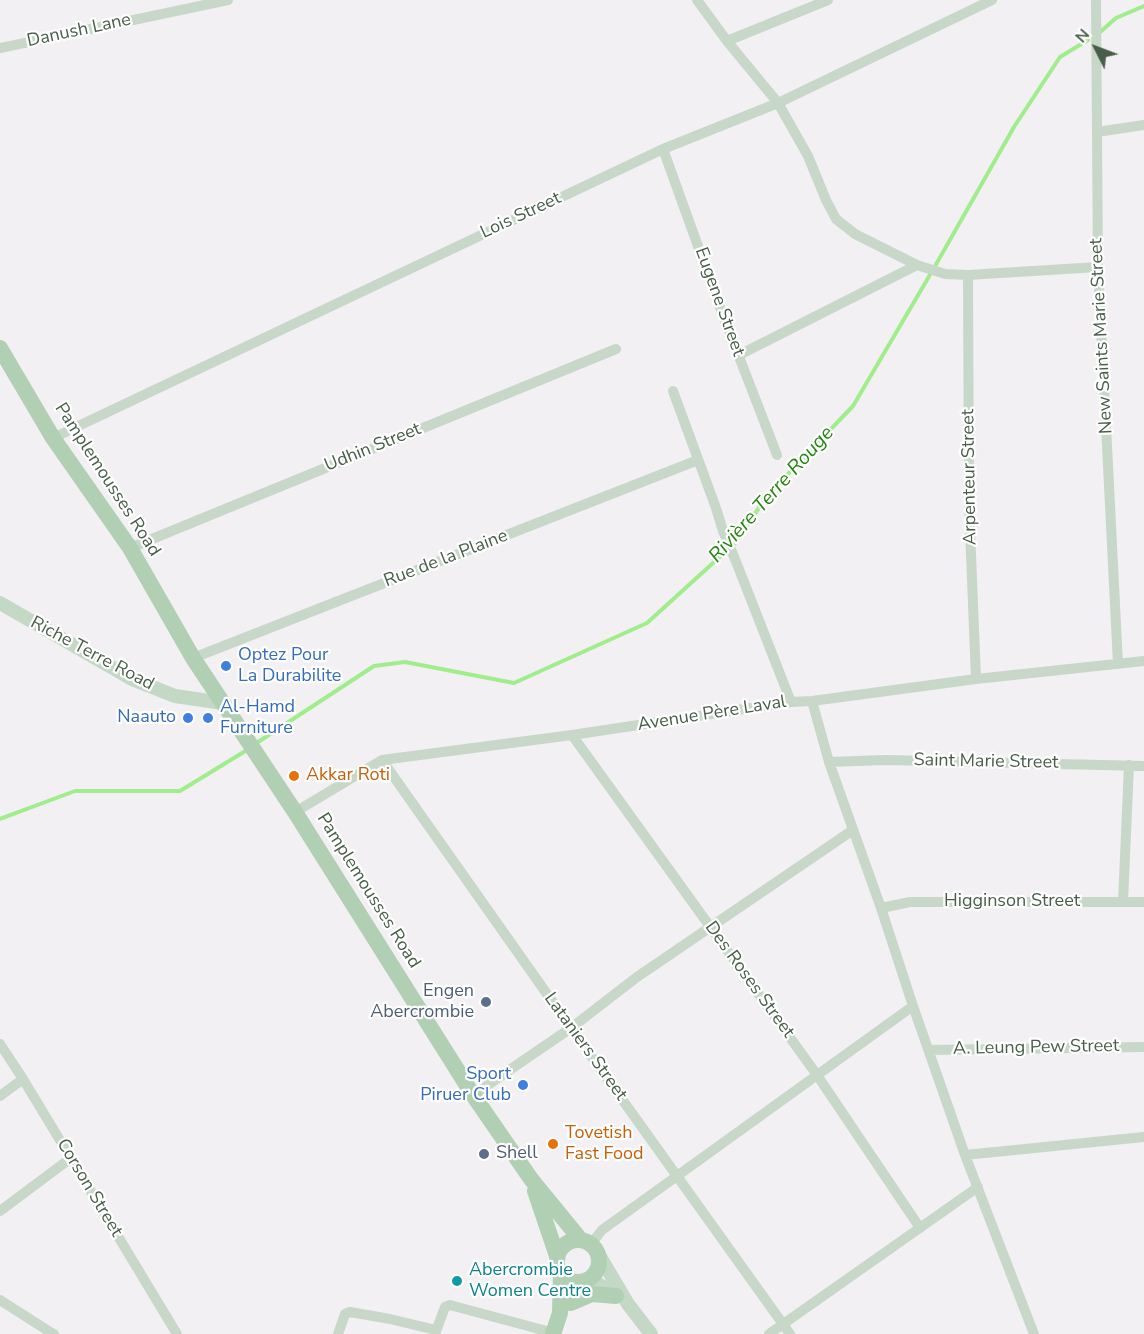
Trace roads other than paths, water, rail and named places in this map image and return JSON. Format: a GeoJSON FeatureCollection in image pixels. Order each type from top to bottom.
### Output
{"type":"FeatureCollection","features":[{"type":"Feature","properties":{"kind":"main road","name":"Pamplemousses Road"},"geometry":{"type":"LineString","coordinates":[[0,348],[53,438],[130,548],[193,658],[295,812],[473,1095],[531,1179],[590,1246]]}},
{"type":"Feature","properties":{"kind":"main road","name":"Riche Terre Road"},"geometry":{"type":"LineString","coordinates":[[0,603],[132,679],[175,696],[223,703]]}},
{"type":"Feature","properties":{"kind":"main road","name":"Pamplemousses Road"},"geometry":{"type":"LineString","coordinates":[[531,1179],[557,1256]]}},
{"type":"Feature","properties":{"kind":"main road"},"geometry":{"type":"LineString","coordinates":[[565,1308],[557,1256],[563,1245],[568,1242],[590,1246],[622,1300],[651,1334]]}},
{"type":"Feature","properties":{"kind":"main road"},"geometry":{"type":"LineString","coordinates":[[553,1333],[565,1308],[599,1266],[590,1246]]}},
{"type":"Feature","properties":{"kind":"main road"},"geometry":{"type":"LineString","coordinates":[[561,1274],[572,1281],[587,1280],[622,1300]]}},
{"type":"Feature","properties":{"kind":"main road"},"geometry":{"type":"LineString","coordinates":[[565,1308],[592,1294],[622,1300]]}},
{"type":"Feature","properties":{"kind":"street","name":"Danush Lane"},"geometry":{"type":"LineString","coordinates":[[0,48],[228,0]]}},
{"type":"Feature","properties":{"kind":"street"},"geometry":{"type":"LineString","coordinates":[[697,0],[778,103],[808,156],[826,201],[836,219],[855,234],[922,267],[945,274],[968,275],[1098,267]]}},
{"type":"Feature","properties":{"kind":"street"},"geometry":{"type":"LineString","coordinates":[[727,41],[828,0]]}},
{"type":"Feature","properties":{"kind":"street","name":"Lois Street"},"geometry":{"type":"LineString","coordinates":[[53,438],[663,149],[778,103],[992,0]]}},
{"type":"Feature","properties":{"kind":"street","name":"New Saints Marie Street"},"geometry":{"type":"LineString","coordinates":[[1096,4],[1098,267],[1119,664]]}},
{"type":"Feature","properties":{"kind":"street"},"geometry":{"type":"LineString","coordinates":[[1097,132],[1144,124]]}},
{"type":"Feature","properties":{"kind":"street","name":"Eugene Street"},"geometry":{"type":"LineString","coordinates":[[663,149],[777,455]]}},
{"type":"Feature","properties":{"kind":"street"},"geometry":{"type":"LineString","coordinates":[[739,355],[922,267]]}},
{"type":"Feature","properties":{"kind":"street","name":"Arpenteur Street"},"geometry":{"type":"LineString","coordinates":[[968,275],[969,504],[976,679]]}},
{"type":"Feature","properties":{"kind":"street","name":"Udhin Street"},"geometry":{"type":"LineString","coordinates":[[130,548],[616,349]]}},
{"type":"Feature","properties":{"kind":"street"},"geometry":{"type":"LineString","coordinates":[[673,391],[723,531],[790,702]]}},
{"type":"Feature","properties":{"kind":"street","name":"Rue de la Plaine"},"geometry":{"type":"LineString","coordinates":[[193,658],[698,460]]}},
{"type":"Feature","properties":{"kind":"street","name":"Avenue Père Laval"},"geometry":{"type":"LineString","coordinates":[[295,812],[382,760],[572,735],[790,702],[1144,661]]}},
{"type":"Feature","properties":{"kind":"street"},"geometry":{"type":"LineString","coordinates":[[812,701],[829,762],[965,1155],[1034,1334]]}},
{"type":"Feature","properties":{"kind":"street","name":"Des Roses Street"},"geometry":{"type":"LineString","coordinates":[[572,735],[818,1075],[920,1228]]}},
{"type":"Feature","properties":{"kind":"street","name":"Lataniers Street"},"geometry":{"type":"LineString","coordinates":[[382,760],[786,1329]]}},
{"type":"Feature","properties":{"kind":"street","name":"Saint Marie Street"},"geometry":{"type":"LineString","coordinates":[[829,762],[886,760],[1144,766]]}},
{"type":"Feature","properties":{"kind":"street"},"geometry":{"type":"LineString","coordinates":[[1123,902],[1129,765]]}},
{"type":"Feature","properties":{"kind":"street"},"geometry":{"type":"LineString","coordinates":[[473,1095],[571,1028],[637,977],[853,830]]}},
{"type":"Feature","properties":{"kind":"street","name":"Higginson Street"},"geometry":{"type":"LineString","coordinates":[[881,908],[910,902],[1144,902]]}},
{"type":"Feature","properties":{"kind":"street"},"geometry":{"type":"LineString","coordinates":[[590,1246],[602,1230],[913,1006]]}},
{"type":"Feature","properties":{"kind":"street","name":"Corson Street"},"geometry":{"type":"LineString","coordinates":[[0,1044],[177,1334]]}},
{"type":"Feature","properties":{"kind":"street","name":"A. Leung Pew Street"},"geometry":{"type":"LineString","coordinates":[[929,1050],[1144,1047]]}},
{"type":"Feature","properties":{"kind":"street"},"geometry":{"type":"LineString","coordinates":[[0,1096],[23,1079]]}},
{"type":"Feature","properties":{"kind":"street"},"geometry":{"type":"LineString","coordinates":[[965,1155],[1144,1137]]}},
{"type":"Feature","properties":{"kind":"street"},"geometry":{"type":"LineString","coordinates":[[0,1211],[71,1158]]}},
{"type":"Feature","properties":{"kind":"street"},"geometry":{"type":"LineString","coordinates":[[769,1334],[786,1329],[978,1187]]}},
{"type":"Feature","properties":{"kind":"street"},"geometry":{"type":"LineString","coordinates":[[0,1300],[51,1333]]}},
{"type":"Feature","properties":{"kind":"street"},"geometry":{"type":"LineString","coordinates":[[338,1334],[345,1314],[350,1312],[390,1319],[436,1332],[445,1307],[450,1305],[553,1333]]}},
{"type":"Feature","properties":{"kind":"waterway"},"geometry":{"type":"LineString","coordinates":[[1099,33],[1116,18],[1144,6]]}},
{"type":"Feature","properties":{"kind":"waterway","name":"Rivière Terre Rouge"},"geometry":{"type":"LineString","coordinates":[[255,744],[374,666],[405,662],[514,683],[647,623],[735,543],[767,496],[853,406],[1014,127],[1060,57],[1088,40]]}},
{"type":"Feature","properties":{"kind":"waterway","name":"Rivière Terre Rouge"},"geometry":{"type":"LineString","coordinates":[[0,819],[75,791],[180,791],[247,750]]}},
{"type":"Feature","properties":{"kind":"place","name":"Optez Pour La Durabilite"},"geometry":{"type":"Point","coordinates":[226,666]}},
{"type":"Feature","properties":{"kind":"place","name":"Naauto"},"geometry":{"type":"Point","coordinates":[188,718]}},
{"type":"Feature","properties":{"kind":"place","name":"Al-Hamd Furniture"},"geometry":{"type":"Point","coordinates":[208,718]}},
{"type":"Feature","properties":{"kind":"place","name":"Akkar Roti"},"geometry":{"type":"Point","coordinates":[294,776]}},
{"type":"Feature","properties":{"kind":"place","name":"Engen Abercrombie"},"geometry":{"type":"Point","coordinates":[486,1002]}},
{"type":"Feature","properties":{"kind":"place","name":"Sport Piruer Club"},"geometry":{"type":"Point","coordinates":[523,1085]}},
{"type":"Feature","properties":{"kind":"place","name":"Tovetish Fast Food"},"geometry":{"type":"Point","coordinates":[553,1144]}},
{"type":"Feature","properties":{"kind":"place","name":"Shell"},"geometry":{"type":"Point","coordinates":[484,1154]}},
{"type":"Feature","properties":{"kind":"place","name":"Abercrombie Women Centre"},"geometry":{"type":"Point","coordinates":[457,1281]}}]}
